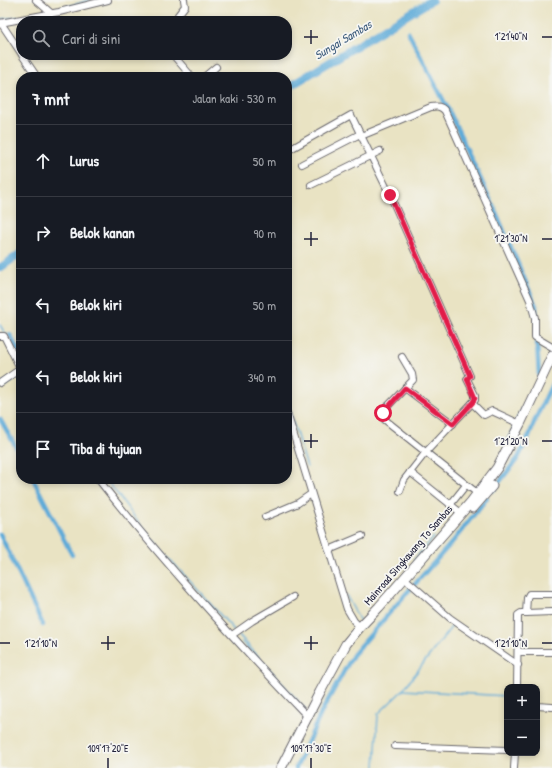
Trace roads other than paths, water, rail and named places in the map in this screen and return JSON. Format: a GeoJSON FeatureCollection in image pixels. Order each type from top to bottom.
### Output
{"type":"FeatureCollection","features":[{"type":"Feature","properties":{"kind":"highway","name":"Mainroad Singkawang To Sambas"},"geometry":{"type":"LineString","coordinates":[[287,768],[342,651],[360,627],[482,498],[500,474],[514,450],[550,369],[552,356]]}},
{"type":"Feature","properties":{"kind":"highway","name":"Mainroad Singkawang To Sambas"},"geometry":{"type":"LineString","coordinates":[[281,768],[307,716],[353,645],[364,630],[409,582],[423,561],[497,468],[550,369]]}},
{"type":"Feature","properties":{"kind":"street"},"geometry":{"type":"LineString","coordinates":[[36,0],[51,13]]}},
{"type":"Feature","properties":{"kind":"street"},"geometry":{"type":"LineString","coordinates":[[36,16],[108,0]]}},
{"type":"Feature","properties":{"kind":"street"},"geometry":{"type":"LineString","coordinates":[[178,16],[185,6],[184,0]]}},
{"type":"Feature","properties":{"kind":"street"},"geometry":{"type":"LineString","coordinates":[[16,20],[0,23],[16,46]]}},
{"type":"Feature","properties":{"kind":"street"},"geometry":{"type":"LineString","coordinates":[[26,60],[34,72]]}},
{"type":"Feature","properties":{"kind":"street"},"geometry":{"type":"LineString","coordinates":[[177,60],[188,72]]}},
{"type":"Feature","properties":{"kind":"street"},"geometry":{"type":"LineString","coordinates":[[210,72],[216,67]]}},
{"type":"Feature","properties":{"kind":"street"},"geometry":{"type":"LineString","coordinates":[[302,164],[360,135],[431,108],[438,106],[442,108],[445,111],[525,288],[535,318],[535,337],[552,347]]}},
{"type":"Feature","properties":{"kind":"street"},"geometry":{"type":"LineString","coordinates":[[292,148],[351,116],[390,195],[470,376],[467,379],[475,395],[475,400],[426,452],[404,480],[400,491]]}},
{"type":"Feature","properties":{"kind":"street"},"geometry":{"type":"LineString","coordinates":[[311,185],[380,152]]}},
{"type":"Feature","properties":{"kind":"street"},"geometry":{"type":"LineString","coordinates":[[0,336],[4,336],[16,360]]}},
{"type":"Feature","properties":{"kind":"street"},"geometry":{"type":"LineString","coordinates":[[402,358],[412,374],[413,379],[384,410],[383,416],[388,422],[477,493]]}},
{"type":"Feature","properties":{"kind":"street"},"geometry":{"type":"LineString","coordinates":[[0,383],[16,373]]}},
{"type":"Feature","properties":{"kind":"street"},"geometry":{"type":"LineString","coordinates":[[405,388],[453,424]]}},
{"type":"Feature","properties":{"kind":"street"},"geometry":{"type":"LineString","coordinates":[[472,403],[484,415],[492,411],[520,424]]}},
{"type":"Feature","properties":{"kind":"street"},"geometry":{"type":"LineString","coordinates":[[292,430],[347,609],[354,621],[360,627]]}},
{"type":"Feature","properties":{"kind":"street"},"geometry":{"type":"LineString","coordinates":[[410,472],[461,513]]}},
{"type":"Feature","properties":{"kind":"street"},"geometry":{"type":"LineString","coordinates":[[102,484],[169,566],[307,716]]}},
{"type":"Feature","properties":{"kind":"street"},"geometry":{"type":"LineString","coordinates":[[450,505],[466,485]]}},
{"type":"Feature","properties":{"kind":"street"},"geometry":{"type":"LineString","coordinates":[[265,517],[298,503],[311,494]]}},
{"type":"Feature","properties":{"kind":"street"},"geometry":{"type":"LineString","coordinates":[[329,550],[362,536]]}},
{"type":"Feature","properties":{"kind":"street"},"geometry":{"type":"LineString","coordinates":[[409,582],[450,618],[518,665]]}},
{"type":"Feature","properties":{"kind":"street"},"geometry":{"type":"LineString","coordinates":[[526,613],[527,598],[529,594],[552,594]]}},
{"type":"Feature","properties":{"kind":"street"},"geometry":{"type":"LineString","coordinates":[[232,635],[252,621],[293,597]]}},
{"type":"Feature","properties":{"kind":"street"},"geometry":{"type":"LineString","coordinates":[[517,684],[518,615],[521,613],[552,612]]}},
{"type":"Feature","properties":{"kind":"street"},"geometry":{"type":"LineString","coordinates":[[518,652],[552,652]]}},
{"type":"Feature","properties":{"kind":"street"},"geometry":{"type":"LineString","coordinates":[[540,706],[552,707]]}},
{"type":"Feature","properties":{"kind":"street"},"geometry":{"type":"LineString","coordinates":[[395,746],[504,750]]}},
{"type":"Feature","properties":{"kind":"street"},"geometry":{"type":"LineString","coordinates":[[514,768],[515,756]]}},
{"type":"Feature","properties":{"kind":"waterway"},"geometry":{"type":"LineString","coordinates":[[41,0],[50,8]]}},
{"type":"Feature","properties":{"kind":"waterway"},"geometry":{"type":"LineString","coordinates":[[59,9],[90,0]]}},
{"type":"Feature","properties":{"kind":"waterway","name":"Sungai Sambas"},"geometry":{"type":"LineString","coordinates":[[292,85],[432,0]]}},
{"type":"Feature","properties":{"kind":"waterway"},"geometry":{"type":"LineString","coordinates":[[0,19],[16,17]]}},
{"type":"Feature","properties":{"kind":"waterway"},"geometry":{"type":"LineString","coordinates":[[408,32],[450,113],[495,210],[536,306],[536,315]]}},
{"type":"Feature","properties":{"kind":"waterway","name":"Sungai Sambas"},"geometry":{"type":"LineString","coordinates":[[0,268],[16,257]]}},
{"type":"Feature","properties":{"kind":"waterway"},"geometry":{"type":"LineString","coordinates":[[0,325],[6,335]]}},
{"type":"Feature","properties":{"kind":"waterway"},"geometry":{"type":"LineString","coordinates":[[10,335],[16,346]]}},
{"type":"Feature","properties":{"kind":"waterway"},"geometry":{"type":"LineString","coordinates":[[537,343],[539,376]]}},
{"type":"Feature","properties":{"kind":"waterway"},"geometry":{"type":"LineString","coordinates":[[0,387],[16,377]]}},
{"type":"Feature","properties":{"kind":"waterway"},"geometry":{"type":"LineString","coordinates":[[493,490],[518,458],[552,384]]}},
{"type":"Feature","properties":{"kind":"waterway"},"geometry":{"type":"LineString","coordinates":[[516,420],[523,407]]}},
{"type":"Feature","properties":{"kind":"waterway"},"geometry":{"type":"LineString","coordinates":[[0,419],[16,447]]}},
{"type":"Feature","properties":{"kind":"waterway"},"geometry":{"type":"LineString","coordinates":[[292,420],[307,467]]}},
{"type":"Feature","properties":{"kind":"waterway"},"geometry":{"type":"LineString","coordinates":[[505,443],[515,424]]}},
{"type":"Feature","properties":{"kind":"waterway"},"geometry":{"type":"LineString","coordinates":[[36,484],[72,555]]}},
{"type":"Feature","properties":{"kind":"waterway"},"geometry":{"type":"LineString","coordinates":[[110,484],[148,535],[234,630]]}},
{"type":"Feature","properties":{"kind":"waterway"},"geometry":{"type":"LineString","coordinates":[[415,584],[454,540],[487,498]]}},
{"type":"Feature","properties":{"kind":"waterway"},"geometry":{"type":"LineString","coordinates":[[0,534],[43,625]]}},
{"type":"Feature","properties":{"kind":"waterway"},"geometry":{"type":"LineString","coordinates":[[414,560],[434,537]]}},
{"type":"Feature","properties":{"kind":"waterway"},"geometry":{"type":"LineString","coordinates":[[296,768],[322,711],[353,655],[411,588]]}},
{"type":"Feature","properties":{"kind":"waterway"},"geometry":{"type":"LineString","coordinates":[[346,595],[360,621]]}},
{"type":"Feature","properties":{"kind":"waterway"},"geometry":{"type":"LineString","coordinates":[[452,626],[403,690],[504,696]]}},
{"type":"Feature","properties":{"kind":"waterway"},"geometry":{"type":"LineString","coordinates":[[239,635],[306,710]]}},
{"type":"Feature","properties":{"kind":"waterway"},"geometry":{"type":"LineString","coordinates":[[242,642],[268,670]]}},
{"type":"Feature","properties":{"kind":"waterway"},"geometry":{"type":"LineString","coordinates":[[375,767],[378,714],[403,690]]}}]}
